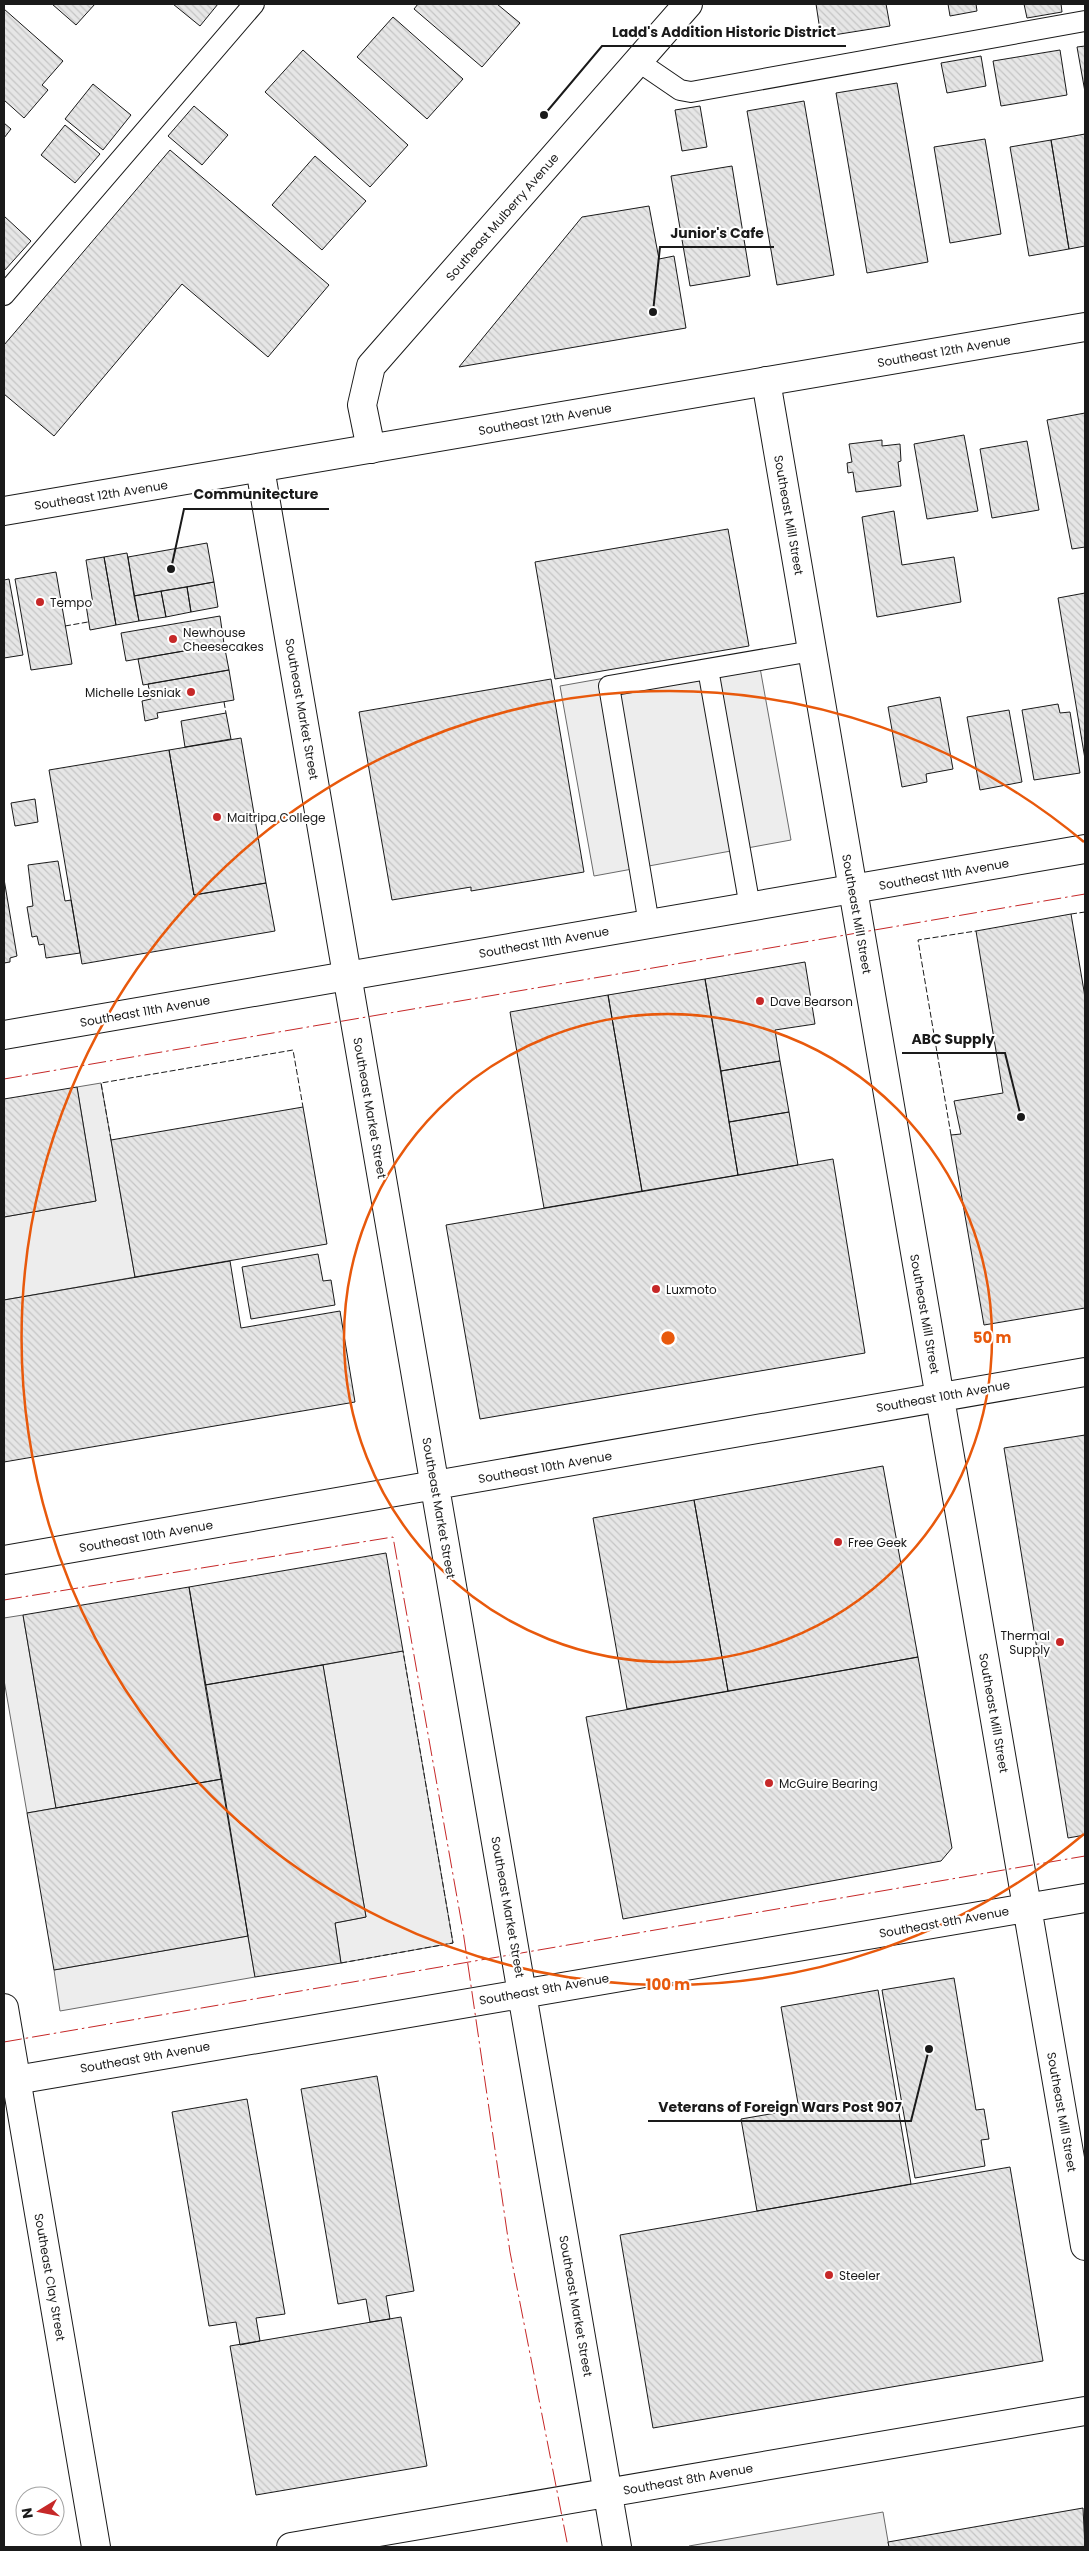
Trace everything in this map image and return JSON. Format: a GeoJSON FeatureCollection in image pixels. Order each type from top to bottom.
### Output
{"type":"FeatureCollection","features":[{"type":"Feature","properties":{"kind":"street","name":"Southeast Mulberry Avenue"},"geometry":{"type":"LineString","coordinates":[[371,449],[362,405],[371,366],[688,4]]}},
{"type":"Feature","properties":{"kind":"street","name":"Southeast 12th Avenue"},"geometry":{"type":"LineString","coordinates":[[4,511],[1085,327]]}},
{"type":"Feature","properties":{"kind":"street","name":"Southeast Mill Street"},"geometry":{"type":"LineString","coordinates":[[766,382],[1085,2246]]}},
{"type":"Feature","properties":{"kind":"street","name":"Southeast Market Street"},"geometry":{"type":"LineString","coordinates":[[260,468],[617,2547]]}},
{"type":"Feature","properties":{"kind":"street","name":"Southeast 11th Avenue"},"geometry":{"type":"LineString","coordinates":[[4,1035],[1085,849]]}},
{"type":"Feature","properties":{"kind":"street","name":"Southeast 10th Avenue"},"geometry":{"type":"LineString","coordinates":[[4,1560],[435,1487],[940,1396],[1085,1372]]}},
{"type":"Feature","properties":{"kind":"street","name":"Southeast 9th Avenue"},"geometry":{"type":"LineString","coordinates":[[10,2081],[1085,1898]]}},
{"type":"Feature","properties":{"kind":"street","name":"Southeast Clay Street"},"geometry":{"type":"LineString","coordinates":[[4,2008],[10,2081],[96,2547]]}},
{"type":"Feature","properties":{"kind":"street","name":"Southeast 8th Avenue"},"geometry":{"type":"LineString","coordinates":[[291,2547],[1085,2411]]}},
{"type":"Feature","properties":{"kind":"lane"},"geometry":{"type":"LineString","coordinates":[[4,295],[254,4]]}},
{"type":"Feature","properties":{"kind":"lane"},"geometry":{"type":"LineString","coordinates":[[639,62],[680,90],[691,92],[1085,21]]}},
{"type":"Feature","properties":{"kind":"lane"},"geometry":{"type":"LineString","coordinates":[[649,924],[609,686],[812,651]]}},
{"type":"Feature","properties":{"kind":"lane"},"geometry":{"type":"LineString","coordinates":[[708,669],[750,907]]}},
{"type":"Feature","properties":{"kind":"shaded area"},"geometry":{"type":"Polygon","coordinates":[[[757,651],[791,840],[594,876],[560,686],[757,651]]]}},
{"type":"Feature","properties":{"kind":"shaded area"},"geometry":{"type":"Polygon","coordinates":[[[101,1083],[135,1277],[4,1300],[4,1217],[96,1201],[77,1087],[101,1083]]]}},
{"type":"Feature","properties":{"kind":"shaded area"},"geometry":{"type":"Polygon","coordinates":[[[23,1615],[56,1808],[27,1813],[4,1680],[4,1618],[23,1615]]]}},
{"type":"Feature","properties":{"kind":"shaded area"},"geometry":{"type":"Polygon","coordinates":[[[403,1651],[453,1943],[341,1963],[335,1923],[366,1917],[323,1665],[403,1651]]]}},
{"type":"Feature","properties":{"kind":"shaded area"},"geometry":{"type":"Polygon","coordinates":[[[248,1936],[255,1977],[60,2011],[54,1970],[248,1936]]]}},
{"type":"Feature","properties":{"kind":"shaded area"},"geometry":{"type":"Polygon","coordinates":[[[883,2512],[889,2547],[689,2547],[689,2546],[883,2512]]]}},
{"type":"Feature","properties":{"kind":"building"},"geometry":{"type":"Polygon","coordinates":[[[52,4],[95,4],[76,25],[52,4]]]}},
{"type":"Feature","properties":{"kind":"building"},"geometry":{"type":"Polygon","coordinates":[[[173,4],[218,4],[200,26],[173,4]]]}},
{"type":"Feature","properties":{"kind":"building"},"geometry":{"type":"Polygon","coordinates":[[[418,4],[497,4],[520,23],[482,67],[414,9],[418,4]]]}},
{"type":"Feature","properties":{"kind":"building"},"geometry":{"type":"Polygon","coordinates":[[[816,4],[886,4],[890,26],[821,37],[816,4]]]}},
{"type":"Feature","properties":{"kind":"building"},"geometry":{"type":"Polygon","coordinates":[[[948,4],[976,4],[977,11],[950,16],[948,4]]]}},
{"type":"Feature","properties":{"kind":"building"},"geometry":{"type":"Polygon","coordinates":[[[1024,4],[1061,4],[1062,12],[1027,18],[1024,4]]]}},
{"type":"Feature","properties":{"kind":"building"},"geometry":{"type":"Polygon","coordinates":[[[4,9],[63,61],[42,85],[48,90],[24,118],[4,100],[4,9]]]}},
{"type":"Feature","properties":{"kind":"building"},"geometry":{"type":"Polygon","coordinates":[[[393,17],[463,79],[427,119],[357,57],[393,17]]]}},
{"type":"Feature","properties":{"kind":"building"},"geometry":{"type":"Polygon","coordinates":[[[1085,46],[1085,92],[1077,47],[1085,46]]]}},
{"type":"Feature","properties":{"kind":"building"},"geometry":{"type":"Polygon","coordinates":[[[303,50],[408,145],[370,187],[265,92],[303,50]]]}},
{"type":"Feature","properties":{"kind":"building"},"geometry":{"type":"Polygon","coordinates":[[[1060,50],[1067,95],[1001,106],[993,61],[1060,50]]]}},
{"type":"Feature","properties":{"kind":"building"},"geometry":{"type":"Polygon","coordinates":[[[981,56],[986,86],[947,93],[941,63],[981,56]]]}},
{"type":"Feature","properties":{"kind":"building"},"geometry":{"type":"Polygon","coordinates":[[[897,83],[928,262],[867,273],[836,93],[897,83]]]}},
{"type":"Feature","properties":{"kind":"building"},"geometry":{"type":"Polygon","coordinates":[[[93,84],[131,115],[103,150],[65,119],[93,84]]]}},
{"type":"Feature","properties":{"kind":"building"},"geometry":{"type":"Polygon","coordinates":[[[804,101],[834,275],[777,285],[747,111],[804,101]]]}},
{"type":"Feature","properties":{"kind":"building"},"geometry":{"type":"Polygon","coordinates":[[[194,106],[228,135],[202,165],[168,136],[194,106]]]}},
{"type":"Feature","properties":{"kind":"building"},"geometry":{"type":"Polygon","coordinates":[[[700,106],[707,147],[682,151],[675,110],[700,106]]]}},
{"type":"Feature","properties":{"kind":"building"},"geometry":{"type":"Polygon","coordinates":[[[4,123],[11,129],[4,138],[4,123]]]}},
{"type":"Feature","properties":{"kind":"building"},"geometry":{"type":"Polygon","coordinates":[[[65,125],[100,154],[75,183],[41,155],[65,125]]]}},
{"type":"Feature","properties":{"kind":"building"},"geometry":{"type":"Polygon","coordinates":[[[1085,134],[1085,246],[1069,249],[1051,140],[1085,134]]]}},
{"type":"Feature","properties":{"kind":"building"},"geometry":{"type":"Polygon","coordinates":[[[985,139],[1001,234],[950,243],[934,147],[985,139]]]}},
{"type":"Feature","properties":{"kind":"building"},"geometry":{"type":"Polygon","coordinates":[[[1051,140],[1069,249],[1029,256],[1010,147],[1051,140]]]}},
{"type":"Feature","properties":{"kind":"building"},"geometry":{"type":"Polygon","coordinates":[[[170,150],[329,285],[268,357],[182,284],[54,436],[4,394],[4,345],[170,150]]]}},
{"type":"Feature","properties":{"kind":"building"},"geometry":{"type":"Polygon","coordinates":[[[315,156],[366,201],[322,250],[272,205],[315,156]]]}},
{"type":"Feature","properties":{"kind":"building"},"geometry":{"type":"Polygon","coordinates":[[[732,166],[750,276],[690,286],[671,176],[732,166]]]}},
{"type":"Feature","properties":{"kind":"building"},"geometry":{"type":"Polygon","coordinates":[[[649,206],[659,259],[674,256],[686,328],[459,367],[582,217],[649,206]]]}},
{"type":"Feature","properties":{"kind":"building"},"geometry":{"type":"Polygon","coordinates":[[[4,216],[31,241],[4,271],[4,216]]]}},
{"type":"Feature","properties":{"kind":"building"},"geometry":{"type":"Polygon","coordinates":[[[1085,413],[1085,547],[1072,549],[1047,420],[1085,413]]]}},
{"type":"Feature","properties":{"kind":"building"},"geometry":{"type":"Polygon","coordinates":[[[964,435],[978,511],[927,519],[914,444],[964,435]]]}},
{"type":"Feature","properties":{"kind":"building"},"geometry":{"type":"Polygon","coordinates":[[[882,440],[882,446],[900,444],[901,461],[898,462],[901,486],[856,492],[853,472],[848,473],[847,463],[852,462],[849,444],[882,440]]]}},
{"type":"Feature","properties":{"kind":"building"},"geometry":{"type":"Polygon","coordinates":[[[1027,441],[1039,510],[992,518],[980,449],[1027,441]]]}},
{"type":"Feature","properties":{"kind":"building"},"geometry":{"type":"Polygon","coordinates":[[[894,511],[902,565],[954,557],[961,602],[877,617],[862,517],[894,511]]]}},
{"type":"Feature","properties":{"kind":"building"},"geometry":{"type":"Polygon","coordinates":[[[728,529],[749,646],[555,679],[535,562],[728,529]]]}},
{"type":"Feature","properties":{"kind":"building"},"geometry":{"type":"Polygon","coordinates":[[[207,543],[214,582],[134,596],[128,557],[207,543]]]}},
{"type":"Feature","properties":{"kind":"building"},"geometry":{"type":"Polygon","coordinates":[[[127,553],[139,621],[116,625],[104,557],[127,553]]]}},
{"type":"Feature","properties":{"kind":"building"},"geometry":{"type":"Polygon","coordinates":[[[104,557],[116,625],[90,630],[86,605],[93,604],[86,560],[104,557]]]}},
{"type":"Feature","properties":{"kind":"building","name":"Tempo"},"geometry":{"type":"Polygon","coordinates":[[[56,572],[72,664],[31,670],[15,579],[56,572]]]}},
{"type":"Feature","properties":{"kind":"building"},"geometry":{"type":"Polygon","coordinates":[[[9,579],[23,655],[4,658],[4,580],[9,579]]]}},
{"type":"Feature","properties":{"kind":"building"},"geometry":{"type":"Polygon","coordinates":[[[214,582],[218,607],[191,612],[187,587],[214,582]]]}},
{"type":"Feature","properties":{"kind":"building"},"geometry":{"type":"Polygon","coordinates":[[[187,587],[191,612],[166,617],[161,591],[187,587]]]}},
{"type":"Feature","properties":{"kind":"building"},"geometry":{"type":"Polygon","coordinates":[[[161,591],[166,617],[139,621],[134,596],[161,591]]]}},
{"type":"Feature","properties":{"kind":"building"},"geometry":{"type":"Polygon","coordinates":[[[1085,593],[1085,759],[1058,598],[1085,593]]]}},
{"type":"Feature","properties":{"kind":"building","name":"Newhouse Cheesecakes"},"geometry":{"type":"Polygon","coordinates":[[[220,616],[224,644],[126,661],[121,633],[220,616]]]}},
{"type":"Feature","properties":{"kind":"building"},"geometry":{"type":"Polygon","coordinates":[[[224,644],[229,670],[143,685],[138,659],[224,644]]]}},
{"type":"Feature","properties":{"kind":"building","name":"Michelle Lesniak"},"geometry":{"type":"Polygon","coordinates":[[[229,670],[234,700],[157,713],[158,718],[145,721],[142,701],[151,699],[148,684],[229,670]]]}},
{"type":"Feature","properties":{"kind":"building"},"geometry":{"type":"Polygon","coordinates":[[[551,679],[584,872],[471,891],[471,887],[392,900],[359,712],[551,679]]]}},
{"type":"Feature","properties":{"kind":"building"},"geometry":{"type":"Polygon","coordinates":[[[940,697],[953,769],[926,774],[927,782],[902,787],[888,707],[940,697]]]}},
{"type":"Feature","properties":{"kind":"building"},"geometry":{"type":"Polygon","coordinates":[[[1058,704],[1060,713],[1070,712],[1080,773],[1034,780],[1022,710],[1058,704]]]}},
{"type":"Feature","properties":{"kind":"building"},"geometry":{"type":"Polygon","coordinates":[[[1009,710],[1022,782],[980,790],[967,717],[1009,710]]]}},
{"type":"Feature","properties":{"kind":"building"},"geometry":{"type":"Polygon","coordinates":[[[226,713],[231,739],[185,747],[181,721],[226,713]]]}},
{"type":"Feature","properties":{"kind":"building","name":"Maitripa College"},"geometry":{"type":"Polygon","coordinates":[[[241,738],[266,883],[194,895],[169,750],[241,738]]]}},
{"type":"Feature","properties":{"kind":"building"},"geometry":{"type":"Polygon","coordinates":[[[169,750],[194,895],[266,883],[275,931],[82,964],[49,770],[169,750]]]}},
{"type":"Feature","properties":{"kind":"building"},"geometry":{"type":"Polygon","coordinates":[[[35,799],[38,822],[15,826],[11,803],[35,799]]]}},
{"type":"Feature","properties":{"kind":"building"},"geometry":{"type":"Polygon","coordinates":[[[58,861],[65,901],[71,900],[80,953],[46,958],[44,944],[39,945],[37,936],[32,937],[27,907],[33,906],[28,865],[58,861]]]}},
{"type":"Feature","properties":{"kind":"building"},"geometry":{"type":"Polygon","coordinates":[[[4,879],[17,956],[10,958],[10,962],[4,963],[4,879]]]}},
{"type":"Feature","properties":{"kind":"building"},"geometry":{"type":"Polygon","coordinates":[[[1071,914],[1085,997],[1085,1308],[984,1325],[951,1135],[961,1134],[954,1101],[1003,1093],[976,931],[1071,914]]]}},
{"type":"Feature","properties":{"kind":"building","name":"Dave Bearson"},"geometry":{"type":"Polygon","coordinates":[[[805,962],[815,1024],[775,1030],[780,1061],[721,1071],[705,979],[805,962]]]}},
{"type":"Feature","properties":{"kind":"building"},"geometry":{"type":"Polygon","coordinates":[[[705,979],[738,1175],[642,1191],[608,995],[705,979]]]}},
{"type":"Feature","properties":{"kind":"building"},"geometry":{"type":"Polygon","coordinates":[[[608,995],[642,1191],[544,1208],[510,1012],[608,995]]]}},
{"type":"Feature","properties":{"kind":"building"},"geometry":{"type":"Polygon","coordinates":[[[780,1061],[789,1112],[729,1122],[721,1071],[780,1061]]]}},
{"type":"Feature","properties":{"kind":"building"},"geometry":{"type":"Polygon","coordinates":[[[77,1087],[96,1201],[4,1217],[4,1099],[77,1087]]]}},
{"type":"Feature","properties":{"kind":"building"},"geometry":{"type":"Polygon","coordinates":[[[303,1107],[327,1244],[135,1277],[111,1140],[303,1107]]]}},
{"type":"Feature","properties":{"kind":"building"},"geometry":{"type":"Polygon","coordinates":[[[789,1112],[798,1165],[738,1175],[729,1122],[789,1112]]]}},
{"type":"Feature","properties":{"kind":"building","name":"Luxmoto"},"geometry":{"type":"Polygon","coordinates":[[[833,1159],[865,1353],[480,1419],[446,1225],[833,1159]]]}},
{"type":"Feature","properties":{"kind":"building"},"geometry":{"type":"Polygon","coordinates":[[[318,1254],[323,1281],[331,1280],[335,1305],[251,1319],[242,1267],[318,1254]]]}},
{"type":"Feature","properties":{"kind":"building"},"geometry":{"type":"Polygon","coordinates":[[[230,1261],[241,1328],[340,1311],[355,1402],[4,1462],[4,1300],[230,1261]]]}},
{"type":"Feature","properties":{"kind":"building","name":"Thermal Supply"},"geometry":{"type":"Polygon","coordinates":[[[1085,1435],[1085,1835],[1068,1838],[1004,1448],[1085,1435]]]}},
{"type":"Feature","properties":{"kind":"building"},"geometry":{"type":"Polygon","coordinates":[[[883,1466],[918,1657],[728,1691],[694,1500],[883,1466]]]}},
{"type":"Feature","properties":{"kind":"building"},"geometry":{"type":"Polygon","coordinates":[[[694,1500],[728,1691],[627,1709],[593,1518],[694,1500]]]}},
{"type":"Feature","properties":{"kind":"building"},"geometry":{"type":"Polygon","coordinates":[[[386,1553],[403,1651],[205,1685],[189,1587],[386,1553]]]}},
{"type":"Feature","properties":{"kind":"building"},"geometry":{"type":"Polygon","coordinates":[[[189,1587],[222,1779],[56,1808],[23,1615],[189,1587]]]}},
{"type":"Feature","properties":{"kind":"building","name":"McGuire Bearing"},"geometry":{"type":"Polygon","coordinates":[[[918,1657],[952,1848],[941,1861],[623,1919],[586,1717],[918,1657]]]}},
{"type":"Feature","properties":{"kind":"building"},"geometry":{"type":"Polygon","coordinates":[[[323,1665],[366,1917],[335,1923],[341,1963],[255,1977],[205,1685],[323,1665]]]}},
{"type":"Feature","properties":{"kind":"building"},"geometry":{"type":"Polygon","coordinates":[[[222,1779],[248,1936],[54,1970],[27,1813],[222,1779]]]}},
{"type":"Feature","properties":{"kind":"building"},"geometry":{"type":"Polygon","coordinates":[[[954,1978],[976,2110],[984,2109],[989,2139],[981,2140],[985,2166],[915,2178],[882,1990],[954,1978]]]}},
{"type":"Feature","properties":{"kind":"building"},"geometry":{"type":"Polygon","coordinates":[[[878,1990],[911,2184],[757,2211],[741,2119],[799,2109],[781,2007],[878,1990]]]}},
{"type":"Feature","properties":{"kind":"building"},"geometry":{"type":"Polygon","coordinates":[[[377,2076],[414,2291],[386,2296],[390,2319],[370,2322],[366,2299],[338,2304],[301,2089],[377,2076]]]}},
{"type":"Feature","properties":{"kind":"building"},"geometry":{"type":"Polygon","coordinates":[[[247,2099],[285,2314],[256,2318],[260,2341],[240,2345],[236,2322],[209,2326],[172,2112],[247,2099]]]}},
{"type":"Feature","properties":{"kind":"building"},"geometry":{"type":"Polygon","coordinates":[[[1010,2167],[1043,2361],[653,2428],[620,2235],[1010,2167]]]}},
{"type":"Feature","properties":{"kind":"building"},"geometry":{"type":"Polygon","coordinates":[[[401,2317],[427,2466],[256,2495],[230,2346],[401,2317]]]}},
{"type":"Feature","properties":{"kind":"building"},"geometry":{"type":"Polygon","coordinates":[[[1083,2508],[1085,2547],[889,2547],[888,2542],[1083,2508]]]}},
{"type":"Feature","properties":{"kind":"fence"},"geometry":{"type":"LineString","coordinates":[[65,626],[88,622]]}},
{"type":"Feature","properties":{"kind":"fence"},"geometry":{"type":"LineString","coordinates":[[224,702],[226,713]]}},
{"type":"Feature","properties":{"kind":"fence"},"geometry":{"type":"LineString","coordinates":[[1071,914],[1085,912]]}},
{"type":"Feature","properties":{"kind":"fence"},"geometry":{"type":"LineString","coordinates":[[951,1135],[918,940],[976,931]]}},
{"type":"Feature","properties":{"kind":"fence"},"geometry":{"type":"LineString","coordinates":[[111,1140],[101,1083],[293,1050],[303,1107]]}},
{"type":"Feature","properties":{"kind":"fence"},"geometry":{"type":"LineString","coordinates":[[341,1963],[453,1943],[403,1651]]}},
{"type":"Feature","properties":{"kind":"power"},"geometry":{"type":"LineString","coordinates":[[4,1079],[1085,894]]}},
{"type":"Feature","properties":{"kind":"power"},"geometry":{"type":"LineString","coordinates":[[4,1600],[393,1537],[463,1931],[510,2252],[568,2547]]}},
{"type":"Feature","properties":{"kind":"power"},"geometry":{"type":"LineString","coordinates":[[4,2042],[1085,1856]]}},
{"type":"Feature","properties":{"kind":"place","name":"Ladd's Addition Historic District"},"geometry":{"type":"Point","coordinates":[544,115]}},
{"type":"Feature","properties":{"kind":"place","name":"Junior's Cafe"},"geometry":{"type":"Point","coordinates":[653,312]}},
{"type":"Feature","properties":{"kind":"place","name":"Communitecture"},"geometry":{"type":"Point","coordinates":[171,569]}},
{"type":"Feature","properties":{"kind":"place","name":"Tempo"},"geometry":{"type":"Point","coordinates":[40,602]}},
{"type":"Feature","properties":{"kind":"place","name":"Newhouse Cheesecakes"},"geometry":{"type":"Point","coordinates":[173,639]}},
{"type":"Feature","properties":{"kind":"place","name":"Michelle Lesniak"},"geometry":{"type":"Point","coordinates":[191,692]}},
{"type":"Feature","properties":{"kind":"place","name":"Maitripa College"},"geometry":{"type":"Point","coordinates":[217,817]}},
{"type":"Feature","properties":{"kind":"place","name":"Dave Bearson"},"geometry":{"type":"Point","coordinates":[760,1001]}},
{"type":"Feature","properties":{"kind":"place","name":"ABC Supply"},"geometry":{"type":"Point","coordinates":[1021,1117]}},
{"type":"Feature","properties":{"kind":"place","name":"Luxmoto"},"geometry":{"type":"Point","coordinates":[656,1289]}},
{"type":"Feature","properties":{"kind":"place","name":"Free Geek"},"geometry":{"type":"Point","coordinates":[838,1542]}},
{"type":"Feature","properties":{"kind":"place","name":"Thermal Supply"},"geometry":{"type":"Point","coordinates":[1060,1642]}},
{"type":"Feature","properties":{"kind":"place","name":"McGuire Bearing"},"geometry":{"type":"Point","coordinates":[769,1783]}},
{"type":"Feature","properties":{"kind":"place","name":"Veterans of Foreign Wars Post 907"},"geometry":{"type":"Point","coordinates":[929,2049]}},
{"type":"Feature","properties":{"kind":"place","name":"Steeler"},"geometry":{"type":"Point","coordinates":[829,2275]}}]}
